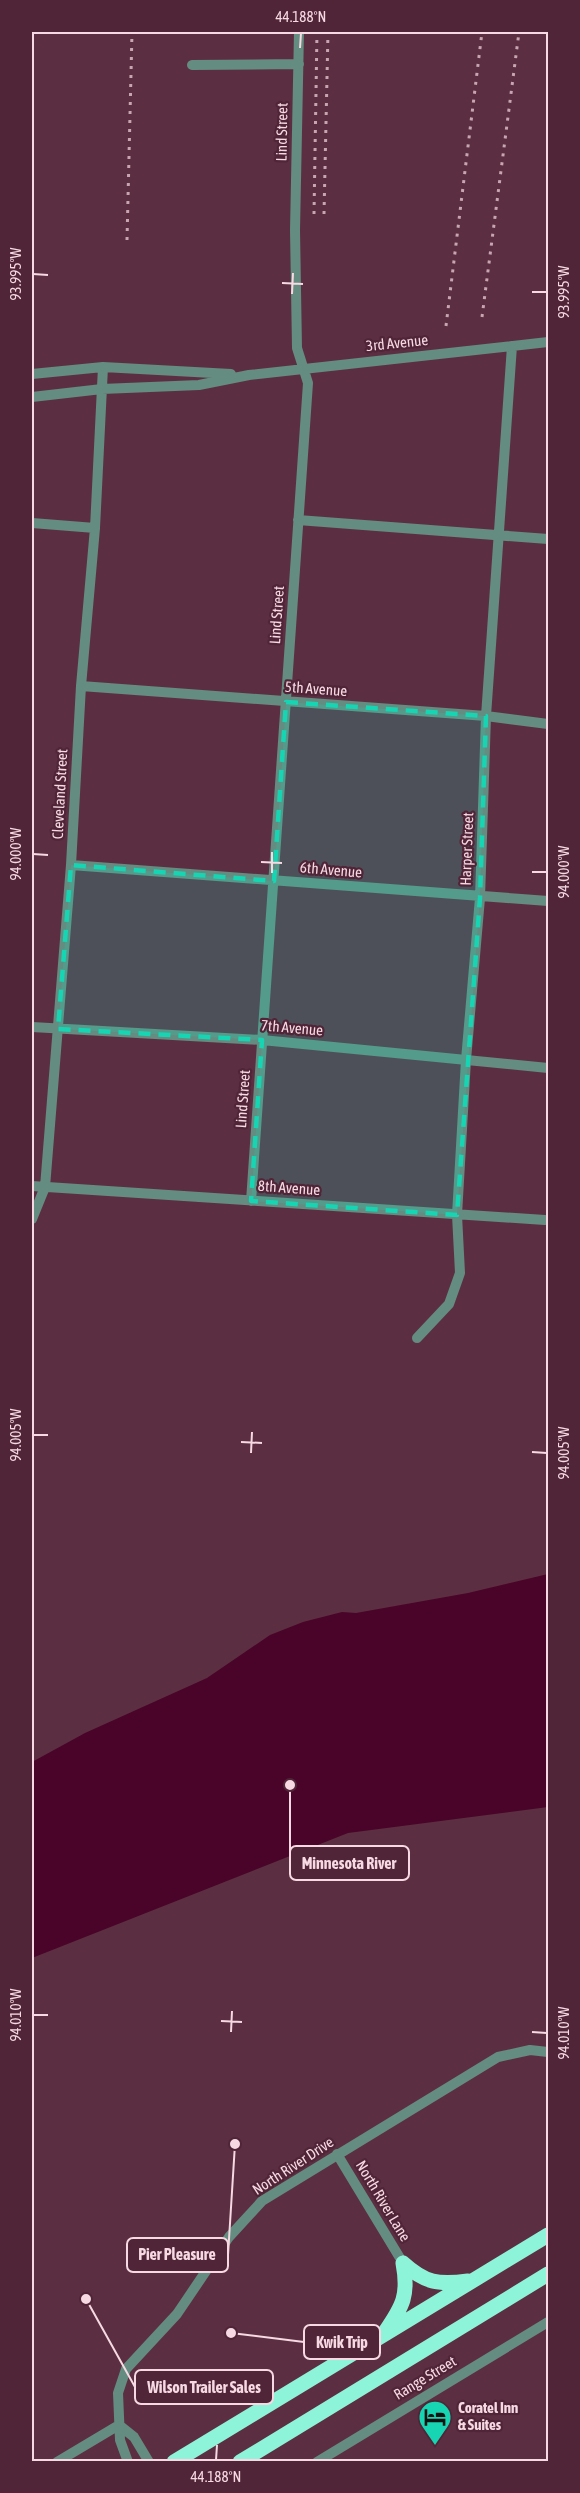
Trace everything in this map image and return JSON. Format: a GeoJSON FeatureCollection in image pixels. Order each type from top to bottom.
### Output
{"type":"FeatureCollection","features":[{"type":"Feature","properties":{"kind":"highway"},"geometry":{"type":"LineString","coordinates":[[174,2462],[549,2235]]}},
{"type":"Feature","properties":{"kind":"highway"},"geometry":{"type":"LineString","coordinates":[[403,2263],[418,2276],[433,2282],[454,2283],[472,2280]]}},
{"type":"Feature","properties":{"kind":"highway"},"geometry":{"type":"LineString","coordinates":[[380,2338],[402,2304],[406,2280],[403,2263]]}},
{"type":"Feature","properties":{"kind":"highway"},"geometry":{"type":"LineString","coordinates":[[240,2462],[549,2274]]}},
{"type":"Feature","properties":{"kind":"street","name":"Lind Street"},"geometry":{"type":"LineString","coordinates":[[251,1201],[308,383],[297,348],[299,32]]}},
{"type":"Feature","properties":{"kind":"street"},"geometry":{"type":"LineString","coordinates":[[192,65],[299,64]]}},
{"type":"Feature","properties":{"kind":"street","name":"3rd Avenue"},"geometry":{"type":"LineString","coordinates":[[32,398],[102,389],[199,386],[249,375],[303,368],[549,342]]}},
{"type":"Feature","properties":{"kind":"street","name":"Harper Street"},"geometry":{"type":"LineString","coordinates":[[417,1338],[448,1304],[460,1273],[457,1215],[466,1060],[480,898],[486,716],[513,346]]}},
{"type":"Feature","properties":{"kind":"street","name":"3rd Avenue"},"geometry":{"type":"LineString","coordinates":[[32,374],[103,367],[249,375]]}},
{"type":"Feature","properties":{"kind":"street","name":"Cleveland Street"},"geometry":{"type":"LineString","coordinates":[[32,1219],[45,1187],[71,865],[81,686],[95,528],[103,367]]}},
{"type":"Feature","properties":{"kind":"street"},"geometry":{"type":"LineString","coordinates":[[298,520],[549,539]]}},
{"type":"Feature","properties":{"kind":"street"},"geometry":{"type":"LineString","coordinates":[[32,523],[95,528]]}},
{"type":"Feature","properties":{"kind":"street","name":"5th Avenue"},"geometry":{"type":"LineString","coordinates":[[81,686],[486,716],[549,724]]}},
{"type":"Feature","properties":{"kind":"street","name":"6th Avenue"},"geometry":{"type":"LineString","coordinates":[[71,865],[480,898],[549,901]]}},
{"type":"Feature","properties":{"kind":"street","name":"7th Avenue"},"geometry":{"type":"LineString","coordinates":[[32,1027],[262,1040],[549,1068]]}},
{"type":"Feature","properties":{"kind":"street","name":"8th Avenue"},"geometry":{"type":"LineString","coordinates":[[32,1186],[545,1220]]}},
{"type":"Feature","properties":{"kind":"street","name":"North River Drive"},"geometry":{"type":"LineString","coordinates":[[128,2462],[120,2440],[118,2393],[126,2369],[177,2314],[230,2236],[262,2201],[498,2057],[530,2050],[549,2052]]}},
{"type":"Feature","properties":{"kind":"street","name":"North River Lane"},"geometry":{"type":"LineString","coordinates":[[337,2154],[403,2263]]}},
{"type":"Feature","properties":{"kind":"street","name":"Range Street"},"geometry":{"type":"LineString","coordinates":[[317,2462],[549,2322]]}},
{"type":"Feature","properties":{"kind":"street"},"geometry":{"type":"LineString","coordinates":[[57,2462],[119,2425],[134,2437],[149,2462]]}},
{"type":"Feature","properties":{"kind":"highlighted area"},"geometry":{"type":"Polygon","coordinates":[[[286,702],[486,716],[480,898],[457,1215],[251,1201],[262,1040],[58,1029],[71,865],[274,881],[286,702]]]}},
{"type":"Feature","properties":{"kind":"shaded area"},"geometry":{"type":"Polygon","coordinates":[[[548,1574],[548,1807],[348,1833],[32,1958],[32,1762],[85,1733],[207,1678],[270,1635],[303,1622],[342,1612],[356,1613],[468,1593],[548,1574]]]}},
{"type":"Feature","properties":{"kind":"railway"},"geometry":{"type":"LineString","coordinates":[[127,240],[132,32]]}},
{"type":"Feature","properties":{"kind":"railway"},"geometry":{"type":"LineString","coordinates":[[314,214],[317,32]]}},
{"type":"Feature","properties":{"kind":"railway"},"geometry":{"type":"LineString","coordinates":[[324,214],[328,32]]}},
{"type":"Feature","properties":{"kind":"railway"},"geometry":{"type":"LineString","coordinates":[[446,326],[482,32]]}},
{"type":"Feature","properties":{"kind":"railway"},"geometry":{"type":"LineString","coordinates":[[482,317],[519,32]]}},
{"type":"Feature","properties":{"kind":"place","name":"Minnesota River"},"geometry":{"type":"Point","coordinates":[290,1785]}},
{"type":"Feature","properties":{"kind":"place","name":"Pier Pleasure"},"geometry":{"type":"Point","coordinates":[235,2144]}},
{"type":"Feature","properties":{"kind":"place","name":"Wilson Trailer Sales"},"geometry":{"type":"Point","coordinates":[86,2299]}},
{"type":"Feature","properties":{"kind":"place","name":"Kwik Trip"},"geometry":{"type":"Point","coordinates":[231,2333]}},
{"type":"Feature","properties":{"kind":"place","name":"Coratel Inn & Suites"},"geometry":{"type":"Point","coordinates":[435,2446]}}]}
